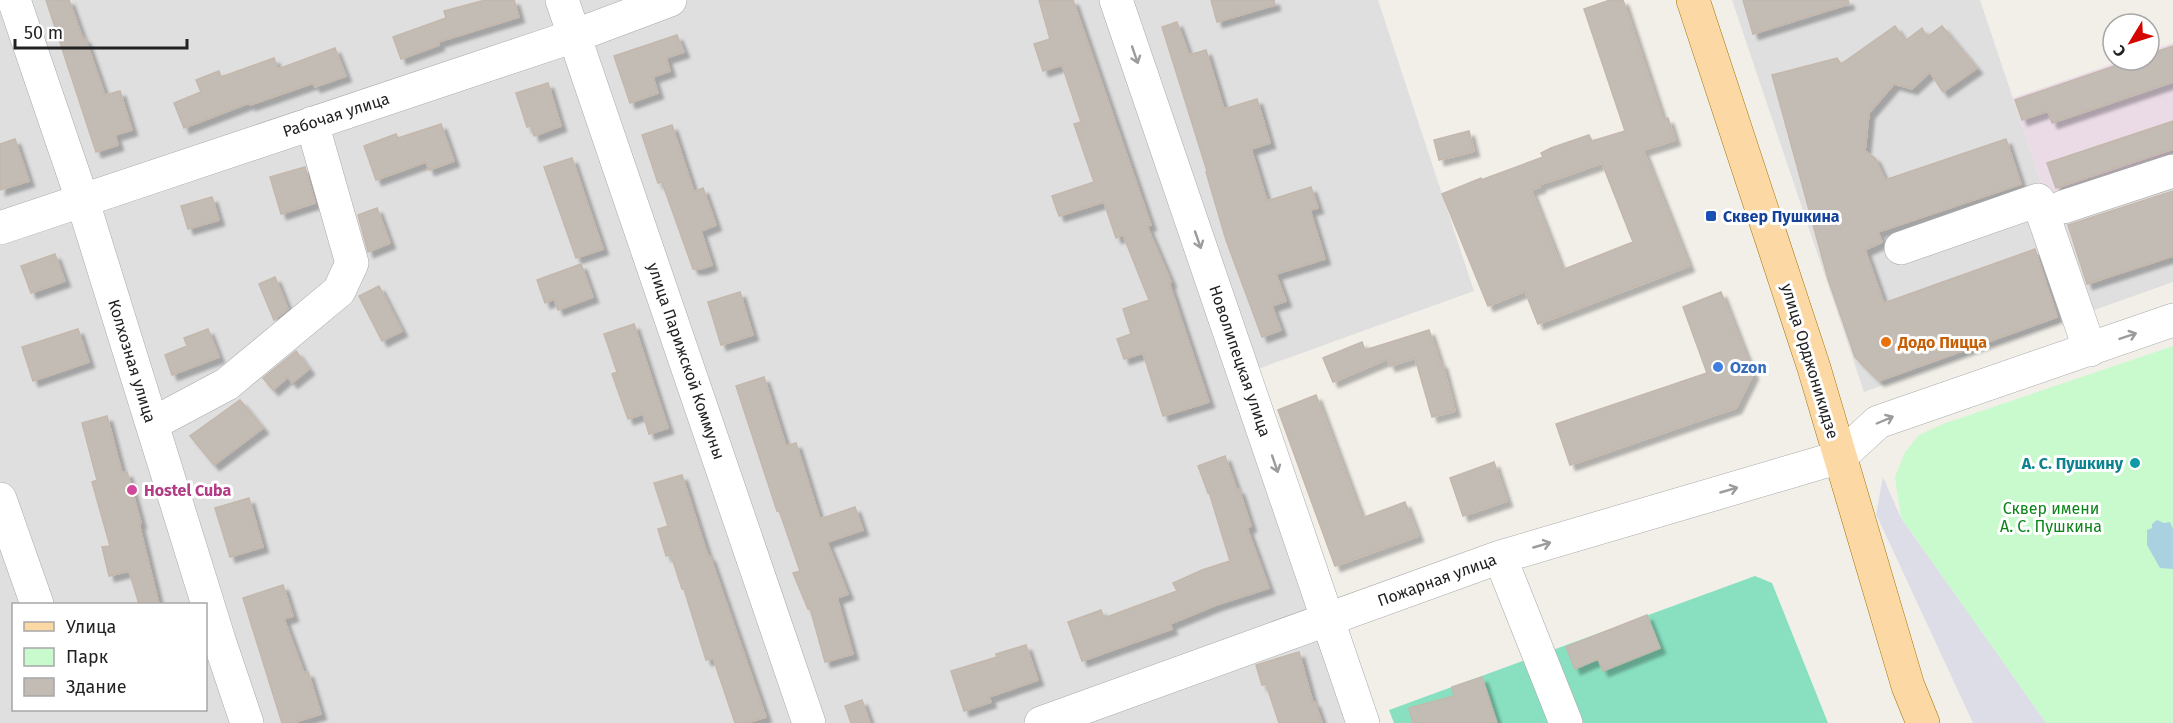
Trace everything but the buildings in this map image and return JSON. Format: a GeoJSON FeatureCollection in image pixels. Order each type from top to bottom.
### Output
{"type":"FeatureCollection","features":[{"type":"Feature","properties":{"kind":"main road","name":"улица Орджоникидзе"},"geometry":{"type":"LineString","coordinates":[[1693,0],[1814,368],[1908,686],[1923,723]]}},
{"type":"Feature","properties":{"kind":"street","name":"Колхозная улица"},"geometry":{"type":"LineString","coordinates":[[14,0],[82,200],[152,424],[201,603]]}},
{"type":"Feature","properties":{"kind":"street","name":"улица Парижской Коммуны"},"geometry":{"type":"LineString","coordinates":[[561,0],[809,723]]}},
{"type":"Feature","properties":{"kind":"street","name":"Рабочая улица"},"geometry":{"type":"LineString","coordinates":[[0,228],[574,36],[670,0]]}},
{"type":"Feature","properties":{"kind":"street","name":"Новолипецкая улица"},"geometry":{"type":"LineString","coordinates":[[1116,0],[1363,723]]}},
{"type":"Feature","properties":{"kind":"street"},"geometry":{"type":"LineString","coordinates":[[152,424],[227,384],[339,291],[352,263],[312,123]]}},
{"type":"Feature","properties":{"kind":"street"},"geometry":{"type":"LineString","coordinates":[[2063,207],[2173,171]]}},
{"type":"Feature","properties":{"kind":"street"},"geometry":{"type":"LineString","coordinates":[[1901,248],[2038,200],[2090,350]]}},
{"type":"Feature","properties":{"kind":"street"},"geometry":{"type":"LineString","coordinates":[[1840,457],[1878,422],[2173,320]]}},
{"type":"Feature","properties":{"kind":"street","name":"Пожарная улица"},"geometry":{"type":"LineString","coordinates":[[1041,723],[1500,557],[1840,457]]}},
{"type":"Feature","properties":{"kind":"street"},"geometry":{"type":"LineString","coordinates":[[0,499],[37,603]]}},
{"type":"Feature","properties":{"kind":"street"},"geometry":{"type":"LineString","coordinates":[[1500,557],[1566,723]]}},
{"type":"Feature","properties":{"kind":"street","name":"Колхозная улица"},"geometry":{"type":"LineString","coordinates":[[207,624],[212,642],[247,723]]}},
{"type":"Feature","properties":{"kind":"shaded area"},"geometry":{"type":"Polygon","coordinates":[[[0,0],[1378,0],[1474,291],[1244,374],[1363,723],[0,723],[0,0]]]}},
{"type":"Feature","properties":{"kind":"shaded area"},"geometry":{"type":"Polygon","coordinates":[[[1732,0],[1980,0],[2045,194],[2173,153],[2173,282],[1864,392],[1732,0]]]}},
{"type":"Feature","properties":{"kind":"shaded area"},"geometry":{"type":"Polygon","coordinates":[[[2173,43],[2173,153],[2045,194],[2013,98],[2101,68],[2101,72],[2161,72],[2161,47],[2173,43]]]}},
{"type":"Feature","properties":{"kind":"shaded area"},"geometry":{"type":"Polygon","coordinates":[[[1883,477],[1901,518],[2046,723],[1973,723],[1876,514],[1883,477]]]}},
{"type":"Feature","properties":{"kind":"green space","name":"Сквер имени А. С. Пушкина"},"geometry":{"type":"Polygon","coordinates":[[[2173,346],[2173,723],[2046,723],[1901,518],[1895,477],[1905,452],[1919,435],[1943,424],[2173,346]]]}},
{"type":"Feature","properties":{"kind":"green space"},"geometry":{"type":"Polygon","coordinates":[[[1755,576],[1772,583],[1828,723],[1394,723],[1389,710],[1755,576]]]}},
{"type":"Feature","properties":{"kind":"water"},"geometry":{"type":"Polygon","coordinates":[[[2157,520],[2164,523],[2170,522],[2173,529],[2173,569],[2160,568],[2147,545],[2147,530],[2152,528],[2152,524],[2157,520]]]}},
{"type":"Feature","properties":{"kind":"place","name":"Сквер Пушкина"},"geometry":{"type":"Point","coordinates":[1711,216]}},
{"type":"Feature","properties":{"kind":"place","name":"Додо Пицца"},"geometry":{"type":"Point","coordinates":[1886,342]}},
{"type":"Feature","properties":{"kind":"place","name":"Ozon"},"geometry":{"type":"Point","coordinates":[1718,367]}},
{"type":"Feature","properties":{"kind":"place","name":"А. С. Пушкину"},"geometry":{"type":"Point","coordinates":[2135,463]}},
{"type":"Feature","properties":{"kind":"place","name":"Hostel Cuba"},"geometry":{"type":"Point","coordinates":[132,490]}}]}
